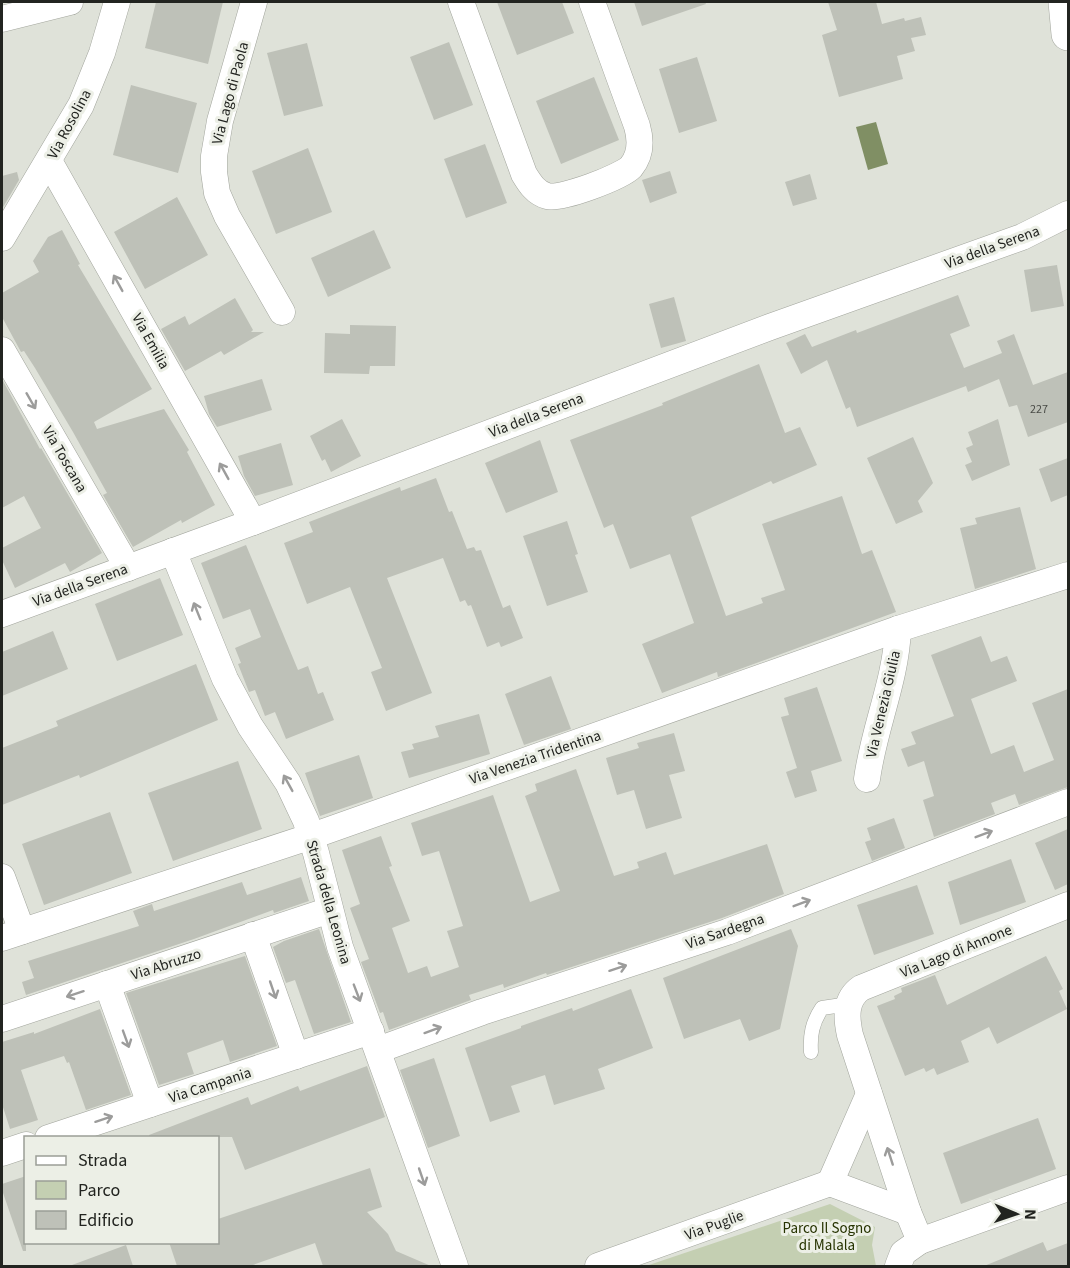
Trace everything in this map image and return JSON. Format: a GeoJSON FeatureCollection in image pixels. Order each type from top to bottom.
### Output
{"type":"FeatureCollection","features":[{"type":"Feature","properties":{"kind":"main road"},"geometry":{"type":"LineString","coordinates":[[1065,2],[1068,34]]}},
{"type":"Feature","properties":{"kind":"street"},"geometry":{"type":"LineString","coordinates":[[2,19],[70,2]]}},
{"type":"Feature","properties":{"kind":"street","name":"Via Rosolina"},"geometry":{"type":"LineString","coordinates":[[2,238],[73,121],[86,94],[117,2]]}},
{"type":"Feature","properties":{"kind":"street","name":"Via Lago di Paola"},"geometry":{"type":"LineString","coordinates":[[254,2],[220,121],[215,148],[214,177],[217,193],[227,216],[282,312]]}},
{"type":"Feature","properties":{"kind":"street"},"geometry":{"type":"LineString","coordinates":[[461,2],[524,174],[535,190],[552,197],[565,195],[622,173],[635,162],[639,150],[640,138],[637,126],[592,2]]}},
{"type":"Feature","properties":{"kind":"street","name":"Via Emilia"},"geometry":{"type":"LineString","coordinates":[[49,161],[253,522]]}},
{"type":"Feature","properties":{"kind":"street","name":"Via della Serena"},"geometry":{"type":"LineString","coordinates":[[4,608],[128,568],[253,522],[770,327],[1022,237],[1068,214]]}},
{"type":"Feature","properties":{"kind":"street","name":"Via Toscana"},"geometry":{"type":"LineString","coordinates":[[2,350],[128,568]]}},
{"type":"Feature","properties":{"kind":"street","name":"Strada della Leonina"},"geometry":{"type":"LineString","coordinates":[[173,551],[225,679],[256,735],[288,783],[312,836],[340,947],[455,1266]]}},
{"type":"Feature","properties":{"kind":"street","name":"Via Venezia Tridentina"},"geometry":{"type":"LineString","coordinates":[[12,934],[312,836],[898,629],[1068,575]]}},
{"type":"Feature","properties":{"kind":"street","name":"Via Venezia Giulia"},"geometry":{"type":"LineString","coordinates":[[867,780],[875,732],[895,662],[898,629]]}},
{"type":"Feature","properties":{"kind":"street","name":"Via Sardegna"},"geometry":{"type":"LineString","coordinates":[[375,1041],[482,1012],[727,932],[1068,802]]}},
{"type":"Feature","properties":{"kind":"street"},"geometry":{"type":"LineString","coordinates":[[2,877],[12,934]]}},
{"type":"Feature","properties":{"kind":"street","name":"Via Lago di Annone"},"geometry":{"type":"LineString","coordinates":[[849,1004],[861,988],[1068,905]]}},
{"type":"Feature","properties":{"kind":"street","name":"Via Abruzzo"},"geometry":{"type":"LineString","coordinates":[[2,1019],[330,910]]}},
{"type":"Feature","properties":{"kind":"street"},"geometry":{"type":"LineString","coordinates":[[253,935],[296,1056]]}},
{"type":"Feature","properties":{"kind":"street"},"geometry":{"type":"LineString","coordinates":[[106,984],[150,1104]]}},
{"type":"Feature","properties":{"kind":"street"},"geometry":{"type":"LineString","coordinates":[[849,1004],[849,1028],[908,1212],[920,1241]]}},
{"type":"Feature","properties":{"kind":"street","name":"Via Campania"},"geometry":{"type":"LineString","coordinates":[[51,1136],[296,1056],[375,1041]]}},
{"type":"Feature","properties":{"kind":"street"},"geometry":{"type":"LineString","coordinates":[[869,1094],[830,1183],[908,1212]]}},
{"type":"Feature","properties":{"kind":"street"},"geometry":{"type":"LineString","coordinates":[[2,1153],[24,1146]]}},
{"type":"Feature","properties":{"kind":"street","name":"Via Puglie"},"geometry":{"type":"LineString","coordinates":[[598,1266],[830,1183]]}},
{"type":"Feature","properties":{"kind":"street"},"geometry":{"type":"LineString","coordinates":[[898,1266],[903,1253],[920,1241],[1068,1188]]}},
{"type":"Feature","properties":{"kind":"lane"},"geometry":{"type":"LineString","coordinates":[[811,1053],[810,1036],[814,1020],[822,1008],[849,1004]]}},
{"type":"Feature","properties":{"kind":"green space","name":"Parco Il Sogno di Malala"},"geometry":{"type":"Polygon","coordinates":[[[830,1204],[875,1227],[872,1245],[876,1266],[646,1266],[830,1204]]]}},
{"type":"Feature","properties":{"kind":"shaded area"},"geometry":{"type":"Polygon","coordinates":[[[876,122],[888,164],[868,170],[856,127],[876,122]]]}},
{"type":"Feature","properties":{"kind":"building"},"geometry":{"type":"Polygon","coordinates":[[[156,2],[223,2],[208,64],[145,48],[156,2]]]}},
{"type":"Feature","properties":{"kind":"building"},"geometry":{"type":"Polygon","coordinates":[[[497,2],[562,2],[574,33],[517,55],[497,2]]]}},
{"type":"Feature","properties":{"kind":"building"},"geometry":{"type":"Polygon","coordinates":[[[634,2],[705,2],[706,4],[642,26],[634,2]]]}},
{"type":"Feature","properties":{"kind":"building"},"geometry":{"type":"Polygon","coordinates":[[[828,2],[876,2],[882,24],[904,18],[905,21],[921,17],[926,35],[911,38],[915,51],[897,56],[903,79],[839,97],[822,35],[837,30],[828,2]]]}},
{"type":"Feature","properties":{"kind":"building"},"geometry":{"type":"Polygon","coordinates":[[[449,42],[473,105],[434,120],[410,57],[449,42]]]}},
{"type":"Feature","properties":{"kind":"building"},"geometry":{"type":"Polygon","coordinates":[[[307,43],[323,106],[284,116],[267,53],[307,43]]]}},
{"type":"Feature","properties":{"kind":"building"},"geometry":{"type":"Polygon","coordinates":[[[697,57],[717,121],[679,133],[659,69],[697,57]]]}},
{"type":"Feature","properties":{"kind":"building"},"geometry":{"type":"Polygon","coordinates":[[[594,77],[619,140],[561,164],[536,101],[594,77]]]}},
{"type":"Feature","properties":{"kind":"building"},"geometry":{"type":"Polygon","coordinates":[[[131,85],[197,103],[178,173],[113,155],[131,85]]]}},
{"type":"Feature","properties":{"kind":"building"},"geometry":{"type":"Polygon","coordinates":[[[485,144],[507,203],[466,218],[444,159],[485,144]]]}},
{"type":"Feature","properties":{"kind":"building"},"geometry":{"type":"Polygon","coordinates":[[[308,148],[332,212],[276,234],[252,171],[308,148]]]}},
{"type":"Feature","properties":{"kind":"building"},"geometry":{"type":"Polygon","coordinates":[[[670,171],[677,193],[650,203],[642,180],[670,171]]]}},
{"type":"Feature","properties":{"kind":"building"},"geometry":{"type":"Polygon","coordinates":[[[17,172],[19,180],[2,209],[2,176],[17,172]]]}},
{"type":"Feature","properties":{"kind":"building"},"geometry":{"type":"Polygon","coordinates":[[[810,174],[817,199],[793,206],[785,182],[810,174]]]}},
{"type":"Feature","properties":{"kind":"building"},"geometry":{"type":"Polygon","coordinates":[[[177,197],[208,255],[145,289],[114,232],[177,197]]]}},
{"type":"Feature","properties":{"kind":"building"},"geometry":{"type":"Polygon","coordinates":[[[62,230],[80,264],[78,265],[152,389],[94,422],[97,429],[164,409],[189,450],[187,452],[215,505],[182,523],[181,520],[133,547],[103,495],[107,493],[73,432],[24,351],[21,352],[2,317],[2,293],[39,272],[33,261],[48,237],[62,230]]]}},
{"type":"Feature","properties":{"kind":"building"},"geometry":{"type":"Polygon","coordinates":[[[374,230],[391,268],[328,297],[311,258],[374,230]]]}},
{"type":"Feature","properties":{"kind":"building"},"geometry":{"type":"Polygon","coordinates":[[[1057,265],[1064,306],[1031,312],[1024,270],[1057,265]]]}},
{"type":"Feature","properties":{"kind":"building"},"geometry":{"type":"Polygon","coordinates":[[[958,295],[970,326],[950,334],[964,368],[1002,353],[997,341],[1014,334],[1033,385],[1068,372],[1068,422],[1028,437],[1017,405],[1009,407],[999,379],[968,392],[966,386],[857,427],[850,407],[846,409],[827,360],[801,374],[786,343],[805,334],[812,347],[856,330],[857,333],[958,295]]]}},
{"type":"Feature","properties":{"kind":"building"},"geometry":{"type":"Polygon","coordinates":[[[674,297],[686,341],[661,348],[649,304],[674,297]]]}},
{"type":"Feature","properties":{"kind":"building"},"geometry":{"type":"Polygon","coordinates":[[[235,298],[253,330],[251,332],[264,332],[224,355],[221,351],[185,371],[161,329],[185,316],[189,325],[235,298]]]}},
{"type":"Feature","properties":{"kind":"building"},"geometry":{"type":"Polygon","coordinates":[[[350,325],[396,326],[395,366],[370,366],[369,374],[324,373],[325,333],[350,334],[350,325]]]}},
{"type":"Feature","properties":{"kind":"building"},"geometry":{"type":"Polygon","coordinates":[[[759,364],[785,433],[800,427],[817,465],[773,484],[771,481],[691,517],[726,616],[763,603],[761,598],[785,590],[762,524],[842,496],[862,554],[872,550],[896,612],[718,677],[717,672],[662,693],[642,644],[694,623],[670,554],[630,569],[613,524],[604,528],[570,440],[663,405],[662,403],[759,364]]]}},
{"type":"Feature","properties":{"kind":"building"},"geometry":{"type":"Polygon","coordinates":[[[2,379],[40,449],[102,553],[70,572],[65,563],[15,588],[2,560],[2,548],[41,528],[24,496],[2,508],[2,379]]]}},
{"type":"Feature","properties":{"kind":"building"},"geometry":{"type":"Polygon","coordinates":[[[262,379],[272,410],[217,427],[209,414],[204,396],[262,379]]]}},
{"type":"Feature","properties":{"kind":"building"},"geometry":{"type":"Polygon","coordinates":[[[342,419],[361,456],[331,472],[325,459],[322,461],[310,436],[342,419]]]}},
{"type":"Feature","properties":{"kind":"building"},"geometry":{"type":"Polygon","coordinates":[[[998,419],[1010,465],[972,481],[965,465],[972,462],[966,448],[973,445],[968,432],[998,419]]]}},
{"type":"Feature","properties":{"kind":"building"},"geometry":{"type":"Polygon","coordinates":[[[913,437],[933,483],[918,501],[923,512],[896,524],[867,458],[913,437]]]}},
{"type":"Feature","properties":{"kind":"building"},"geometry":{"type":"Polygon","coordinates":[[[540,440],[558,492],[506,513],[485,463],[540,440]]]}},
{"type":"Feature","properties":{"kind":"building"},"geometry":{"type":"Polygon","coordinates":[[[281,443],[293,485],[255,496],[244,476],[238,456],[281,443]]]}},
{"type":"Feature","properties":{"kind":"building"},"geometry":{"type":"Polygon","coordinates":[[[1068,458],[1068,495],[1051,502],[1039,469],[1068,458]]]}},
{"type":"Feature","properties":{"kind":"building"},"geometry":{"type":"Polygon","coordinates":[[[436,478],[467,549],[474,547],[476,551],[481,550],[503,608],[510,605],[523,638],[501,647],[499,642],[487,647],[471,605],[468,606],[465,600],[460,602],[443,558],[387,578],[432,693],[386,711],[371,672],[382,668],[350,587],[307,604],[284,543],[313,532],[309,522],[400,487],[401,491],[436,478]]]}},
{"type":"Feature","properties":{"kind":"building"},"geometry":{"type":"Polygon","coordinates":[[[1020,507],[1036,569],[975,589],[960,528],[977,524],[975,518],[1020,507]]]}},
{"type":"Feature","properties":{"kind":"building"},"geometry":{"type":"Polygon","coordinates":[[[567,521],[578,554],[575,555],[588,592],[547,606],[523,536],[567,521]]]}},
{"type":"Feature","properties":{"kind":"building"},"geometry":{"type":"Polygon","coordinates":[[[246,545],[298,670],[308,666],[318,694],[323,692],[334,720],[286,739],[275,712],[265,716],[255,690],[249,692],[238,664],[241,663],[235,648],[261,637],[250,609],[223,619],[201,563],[246,545]]]}},
{"type":"Feature","properties":{"kind":"building"},"geometry":{"type":"Polygon","coordinates":[[[160,578],[183,635],[117,661],[95,604],[160,578]]]}},
{"type":"Feature","properties":{"kind":"building"},"geometry":{"type":"Polygon","coordinates":[[[53,631],[68,669],[2,696],[2,652],[53,631]]]}},
{"type":"Feature","properties":{"kind":"building"},"geometry":{"type":"Polygon","coordinates":[[[981,636],[991,662],[1007,656],[1017,681],[971,699],[991,754],[1014,745],[1024,772],[1054,760],[1032,703],[1068,689],[1068,787],[1019,805],[1015,794],[991,803],[995,814],[934,837],[923,800],[934,796],[924,761],[908,767],[901,749],[916,744],[911,732],[954,716],[931,655],[981,636]]]}},
{"type":"Feature","properties":{"kind":"building"},"geometry":{"type":"Polygon","coordinates":[[[196,664],[218,720],[80,778],[79,775],[2,805],[2,748],[58,726],[56,721],[196,664]]]}},
{"type":"Feature","properties":{"kind":"building"},"geometry":{"type":"Polygon","coordinates":[[[551,676],[571,729],[524,745],[505,694],[551,676]]]}},
{"type":"Feature","properties":{"kind":"building"},"geometry":{"type":"Polygon","coordinates":[[[817,687],[842,761],[811,771],[817,791],[795,798],[786,772],[797,768],[781,717],[789,715],[784,698],[817,687]]]}},
{"type":"Feature","properties":{"kind":"building"},"geometry":{"type":"Polygon","coordinates":[[[479,714],[490,754],[409,778],[401,752],[414,749],[412,744],[439,737],[435,726],[479,714]]]}},
{"type":"Feature","properties":{"kind":"building"},"geometry":{"type":"Polygon","coordinates":[[[674,733],[685,771],[669,775],[682,818],[646,829],[634,790],[617,795],[606,758],[639,748],[637,743],[674,733]]]}},
{"type":"Feature","properties":{"kind":"building"},"geometry":{"type":"Polygon","coordinates":[[[359,755],[373,798],[320,816],[305,773],[359,755]]]}},
{"type":"Feature","properties":{"kind":"building"},"geometry":{"type":"Polygon","coordinates":[[[238,761],[262,829],[173,861],[148,793],[238,761]]]}},
{"type":"Feature","properties":{"kind":"building"},"geometry":{"type":"Polygon","coordinates":[[[576,769],[614,876],[639,868],[637,862],[666,852],[674,875],[767,844],[784,894],[722,918],[547,975],[546,973],[504,988],[503,984],[469,995],[471,1000],[389,1030],[383,1012],[380,1013],[361,962],[369,959],[350,908],[360,904],[342,850],[381,836],[392,866],[389,867],[410,921],[392,928],[408,973],[427,966],[431,977],[459,967],[447,931],[463,926],[439,851],[422,856],[411,823],[493,795],[530,902],[560,891],[525,796],[537,791],[535,784],[576,769]]]}},
{"type":"Feature","properties":{"kind":"building"},"geometry":{"type":"Polygon","coordinates":[[[110,812],[132,873],[44,905],[22,844],[110,812]]]}},
{"type":"Feature","properties":{"kind":"building"},"geometry":{"type":"Polygon","coordinates":[[[894,818],[905,848],[872,861],[865,842],[871,840],[867,828],[894,818]]]}},
{"type":"Feature","properties":{"kind":"building"},"geometry":{"type":"Polygon","coordinates":[[[1068,829],[1068,884],[1055,890],[1035,843],[1068,829]]]}},
{"type":"Feature","properties":{"kind":"building"},"geometry":{"type":"Polygon","coordinates":[[[1011,859],[1026,902],[960,925],[948,882],[1011,859]]]}},
{"type":"Feature","properties":{"kind":"building"},"geometry":{"type":"Polygon","coordinates":[[[301,877],[309,901],[274,913],[273,910],[26,995],[22,982],[34,978],[28,961],[139,926],[133,911],[152,904],[154,911],[242,882],[247,895],[301,877]]]}},
{"type":"Feature","properties":{"kind":"building"},"geometry":{"type":"Polygon","coordinates":[[[917,885],[934,934],[874,955],[857,905],[917,885]]]}},
{"type":"Feature","properties":{"kind":"building"},"geometry":{"type":"Polygon","coordinates":[[[319,929],[351,1022],[314,1034],[295,980],[286,983],[273,947],[319,929]]]}},
{"type":"Feature","properties":{"kind":"building"},"geometry":{"type":"Polygon","coordinates":[[[791,929],[798,946],[780,1029],[749,1041],[740,1019],[684,1039],[663,978],[791,929]]]}},
{"type":"Feature","properties":{"kind":"building"},"geometry":{"type":"Polygon","coordinates":[[[245,956],[277,1046],[230,1062],[223,1040],[187,1053],[194,1074],[159,1085],[126,993],[245,956]]]}},
{"type":"Feature","properties":{"kind":"building"},"geometry":{"type":"Polygon","coordinates":[[[1046,956],[1063,989],[1059,991],[1067,1009],[997,1044],[989,1027],[961,1041],[969,1062],[937,1075],[934,1068],[926,1072],[924,1068],[905,1076],[877,1006],[895,999],[894,996],[902,992],[901,988],[935,975],[947,1005],[1046,956]]]}},
{"type":"Feature","properties":{"kind":"building"},"geometry":{"type":"Polygon","coordinates":[[[631,989],[653,1048],[598,1069],[605,1089],[554,1105],[545,1075],[511,1086],[520,1112],[490,1122],[465,1048],[521,1028],[521,1026],[572,1008],[573,1011],[631,989]]]}},
{"type":"Feature","properties":{"kind":"building"},"geometry":{"type":"Polygon","coordinates":[[[100,1009],[131,1095],[86,1110],[69,1062],[67,1063],[64,1056],[21,1070],[38,1120],[10,1129],[2,1104],[2,1042],[34,1032],[34,1034],[100,1009]]]}},
{"type":"Feature","properties":{"kind":"building"},"geometry":{"type":"Polygon","coordinates":[[[434,1058],[460,1136],[428,1148],[400,1070],[434,1058]]]}},
{"type":"Feature","properties":{"kind":"building"},"geometry":{"type":"Polygon","coordinates":[[[367,1066],[385,1117],[245,1170],[232,1137],[149,1136],[248,1097],[251,1105],[298,1086],[300,1091],[367,1066]]]}},
{"type":"Feature","properties":{"kind":"building"},"geometry":{"type":"Polygon","coordinates":[[[1038,1118],[1056,1169],[961,1204],[943,1153],[1038,1118]]]}},
{"type":"Feature","properties":{"kind":"building"},"geometry":{"type":"Polygon","coordinates":[[[370,1168],[382,1207],[367,1212],[388,1234],[396,1251],[431,1266],[323,1266],[315,1243],[250,1266],[177,1266],[170,1244],[219,1244],[219,1219],[370,1168]]]}},
{"type":"Feature","properties":{"kind":"building"},"geometry":{"type":"Polygon","coordinates":[[[24,1177],[24,1244],[26,1244],[26,1251],[23,1251],[2,1184],[24,1177]]]}},
{"type":"Feature","properties":{"kind":"building"},"geometry":{"type":"Polygon","coordinates":[[[1043,1242],[1047,1251],[1068,1243],[1068,1266],[984,1266],[1043,1242]]]}},
{"type":"Feature","properties":{"kind":"building"},"geometry":{"type":"Polygon","coordinates":[[[126,1245],[133,1266],[72,1266],[72,1265],[126,1245]]]}}]}
